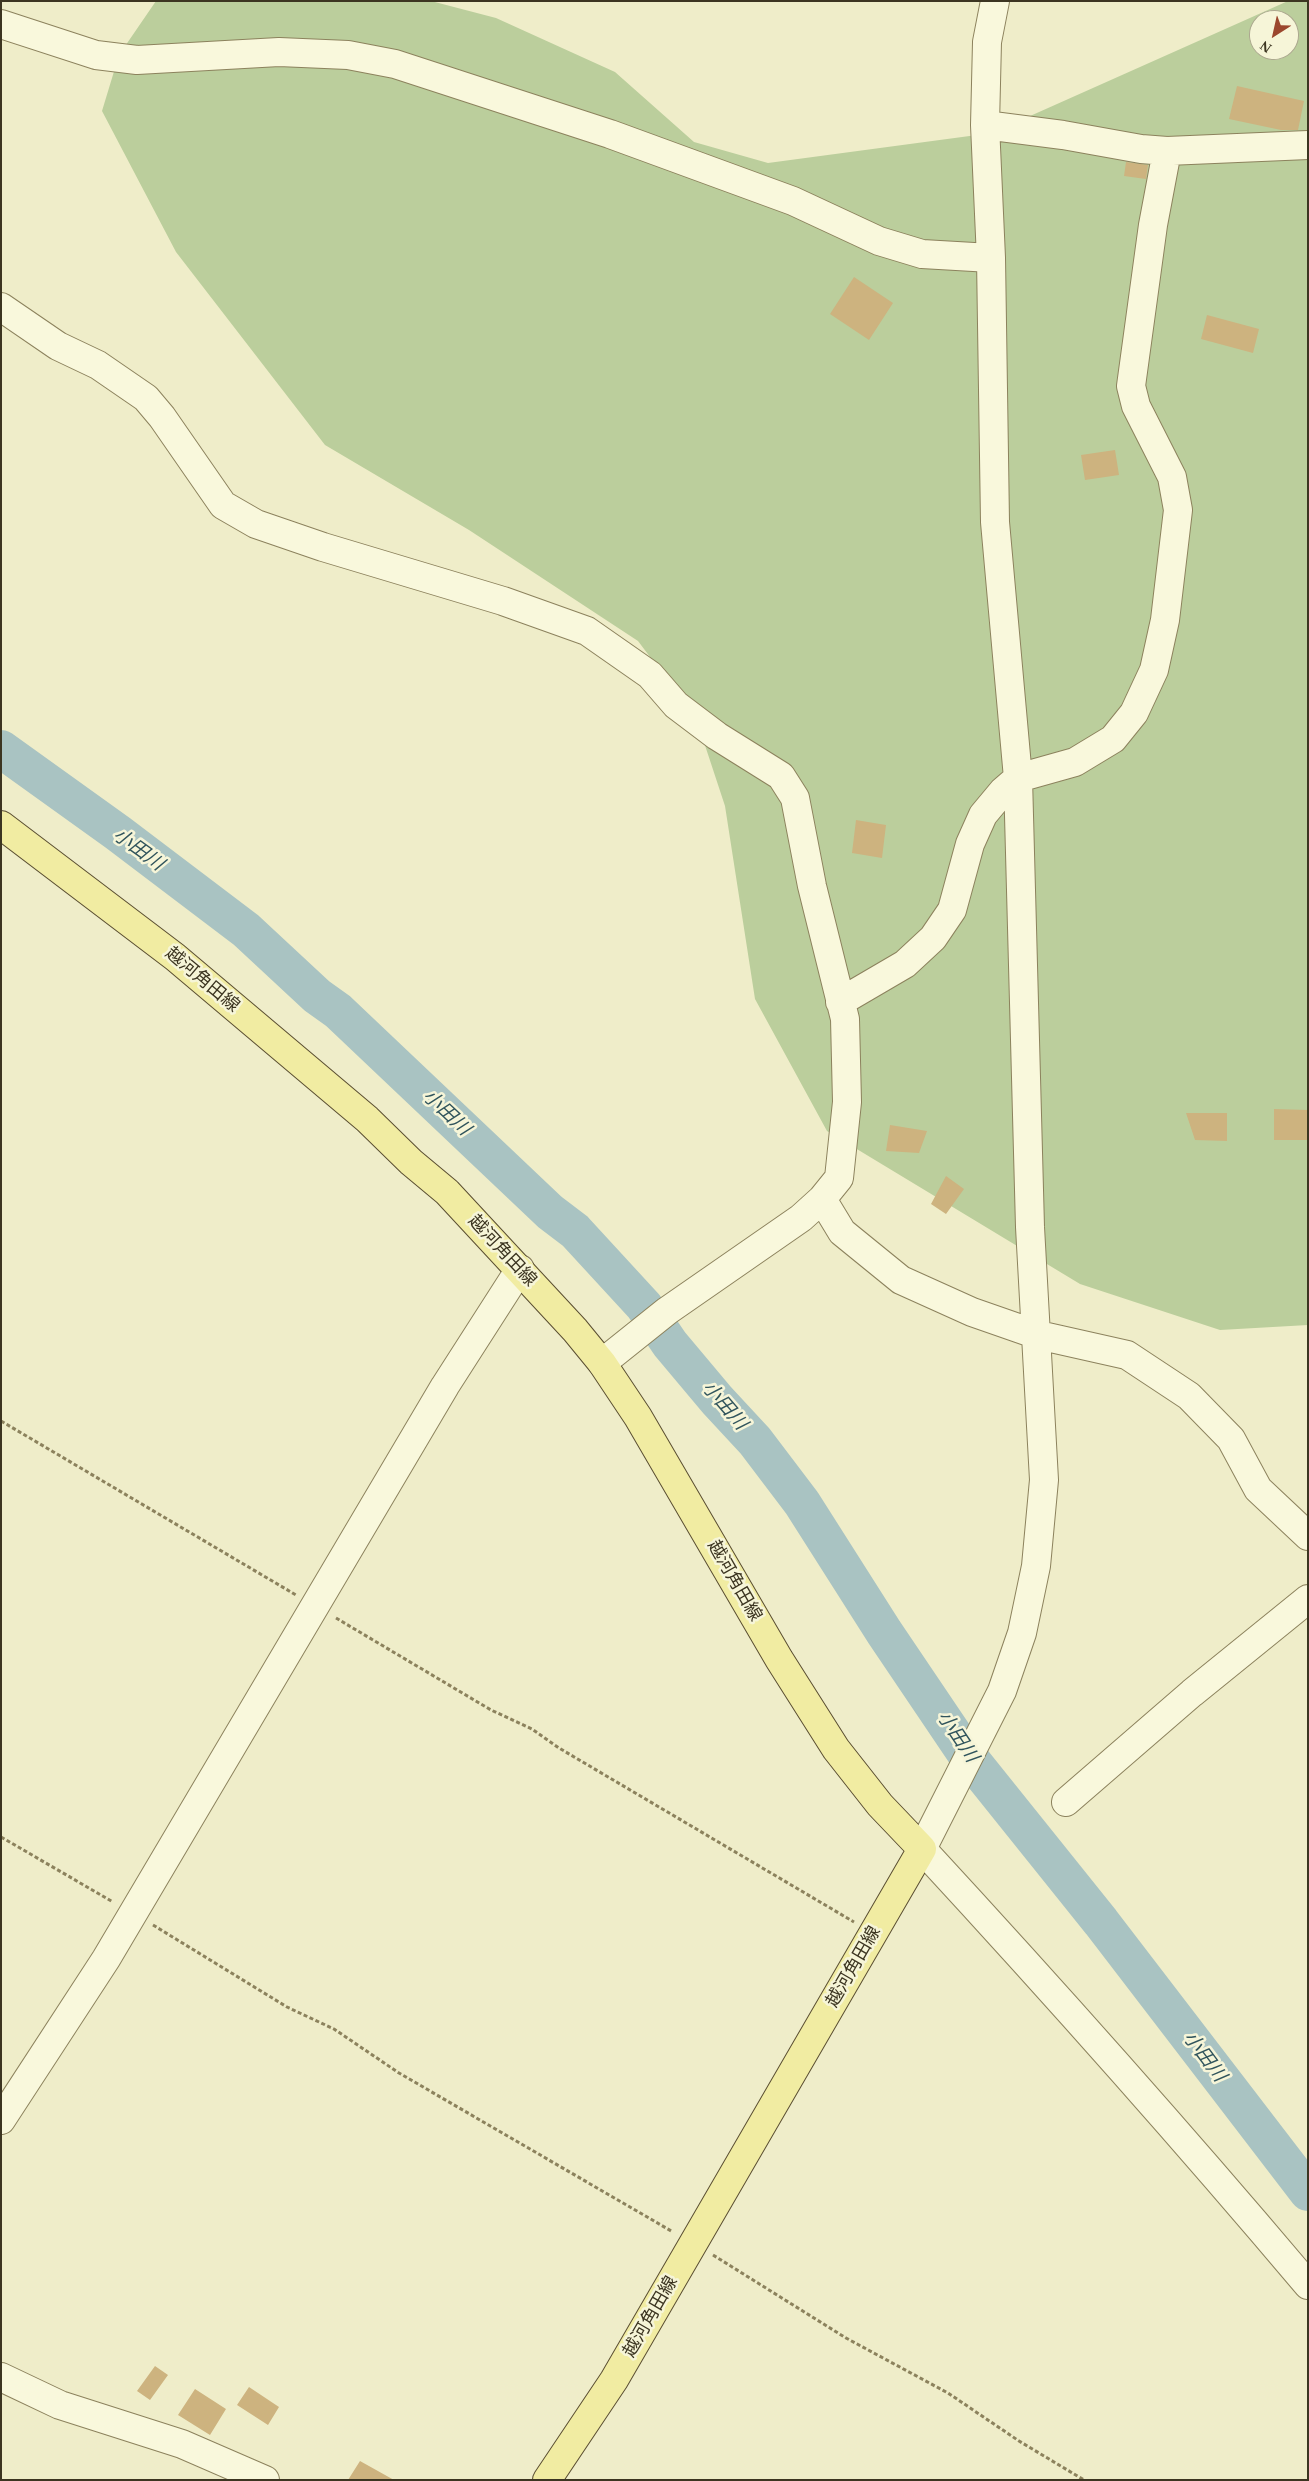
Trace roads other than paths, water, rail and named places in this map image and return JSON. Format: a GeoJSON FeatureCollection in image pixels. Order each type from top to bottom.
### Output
{"type":"FeatureCollection","features":[{"type":"Feature","properties":{"kind":"main road","name":"越河角田線"},"geometry":{"type":"LineString","coordinates":[[1,825],[175,957],[367,1119],[411,1162],[447,1192],[576,1330],[602,1363],[638,1417],[779,1659],[836,1749],[880,1805],[922,1849],[614,2380],[547,2480]]}},
{"type":"Feature","properties":{"kind":"street"},"geometry":{"type":"LineString","coordinates":[[995,1],[987,42],[985,125],[991,258],[995,522],[1018,778],[1030,1227],[1038,1334],[1044,1480],[1037,1557],[1022,1632],[1002,1691],[948,1802],[922,1849],[1060,1998],[1176,2129],[1308,2285]]}},
{"type":"Feature","properties":{"kind":"street"},"geometry":{"type":"LineString","coordinates":[[1,24],[96,54],[137,60],[279,52],[348,55],[395,64],[610,134],[793,201],[879,241],[922,254],[991,258]]}},
{"type":"Feature","properties":{"kind":"street"},"geometry":{"type":"LineString","coordinates":[[985,125],[1063,135],[1141,149],[1166,150],[1308,145]]}},
{"type":"Feature","properties":{"kind":"street"},"geometry":{"type":"LineString","coordinates":[[840,1002],[905,964],[933,938],[952,910],[970,844],[983,815],[1018,778],[1075,762],[1113,739],[1134,713],[1154,670],[1165,620],[1178,510],[1172,477],[1136,406],[1131,386],[1153,225],[1166,150]]}},
{"type":"Feature","properties":{"kind":"street"},"geometry":{"type":"LineString","coordinates":[[1,307],[58,346],[98,365],[146,398],[162,417],[223,505],[256,524],[324,547],[503,601],[587,631],[650,675],[676,705],[696,721],[781,776],[795,798],[812,886],[845,1019],[847,1102],[839,1178],[822,1199],[801,1218],[667,1311],[602,1363]]}},
{"type":"Feature","properties":{"kind":"street"},"geometry":{"type":"LineString","coordinates":[[822,1199],[842,1232],[901,1280],[972,1312],[1038,1334],[1127,1355],[1189,1396],[1231,1439],[1258,1489],[1308,1536]]}},
{"type":"Feature","properties":{"kind":"street"},"geometry":{"type":"LineString","coordinates":[[1,2120],[133,1913],[445,1386],[520,1269]]}},
{"type":"Feature","properties":{"kind":"street"},"geometry":{"type":"LineString","coordinates":[[1066,1802],[1192,1693],[1308,1599]]}},
{"type":"Feature","properties":{"kind":"street"},"geometry":{"type":"LineString","coordinates":[[1,2377],[60,2405],[182,2444],[266,2480]]}},
{"type":"Feature","properties":{"kind":"waterway","name":"小田川"},"geometry":{"type":"LineString","coordinates":[[1,749],[118,833],[246,930],[317,996],[338,1011],[550,1212],[575,1231],[644,1306],[670,1344],[717,1400],[755,1441],[802,1503],[884,1632],[967,1755],[1101,1922],[1308,2192]]}}]}
